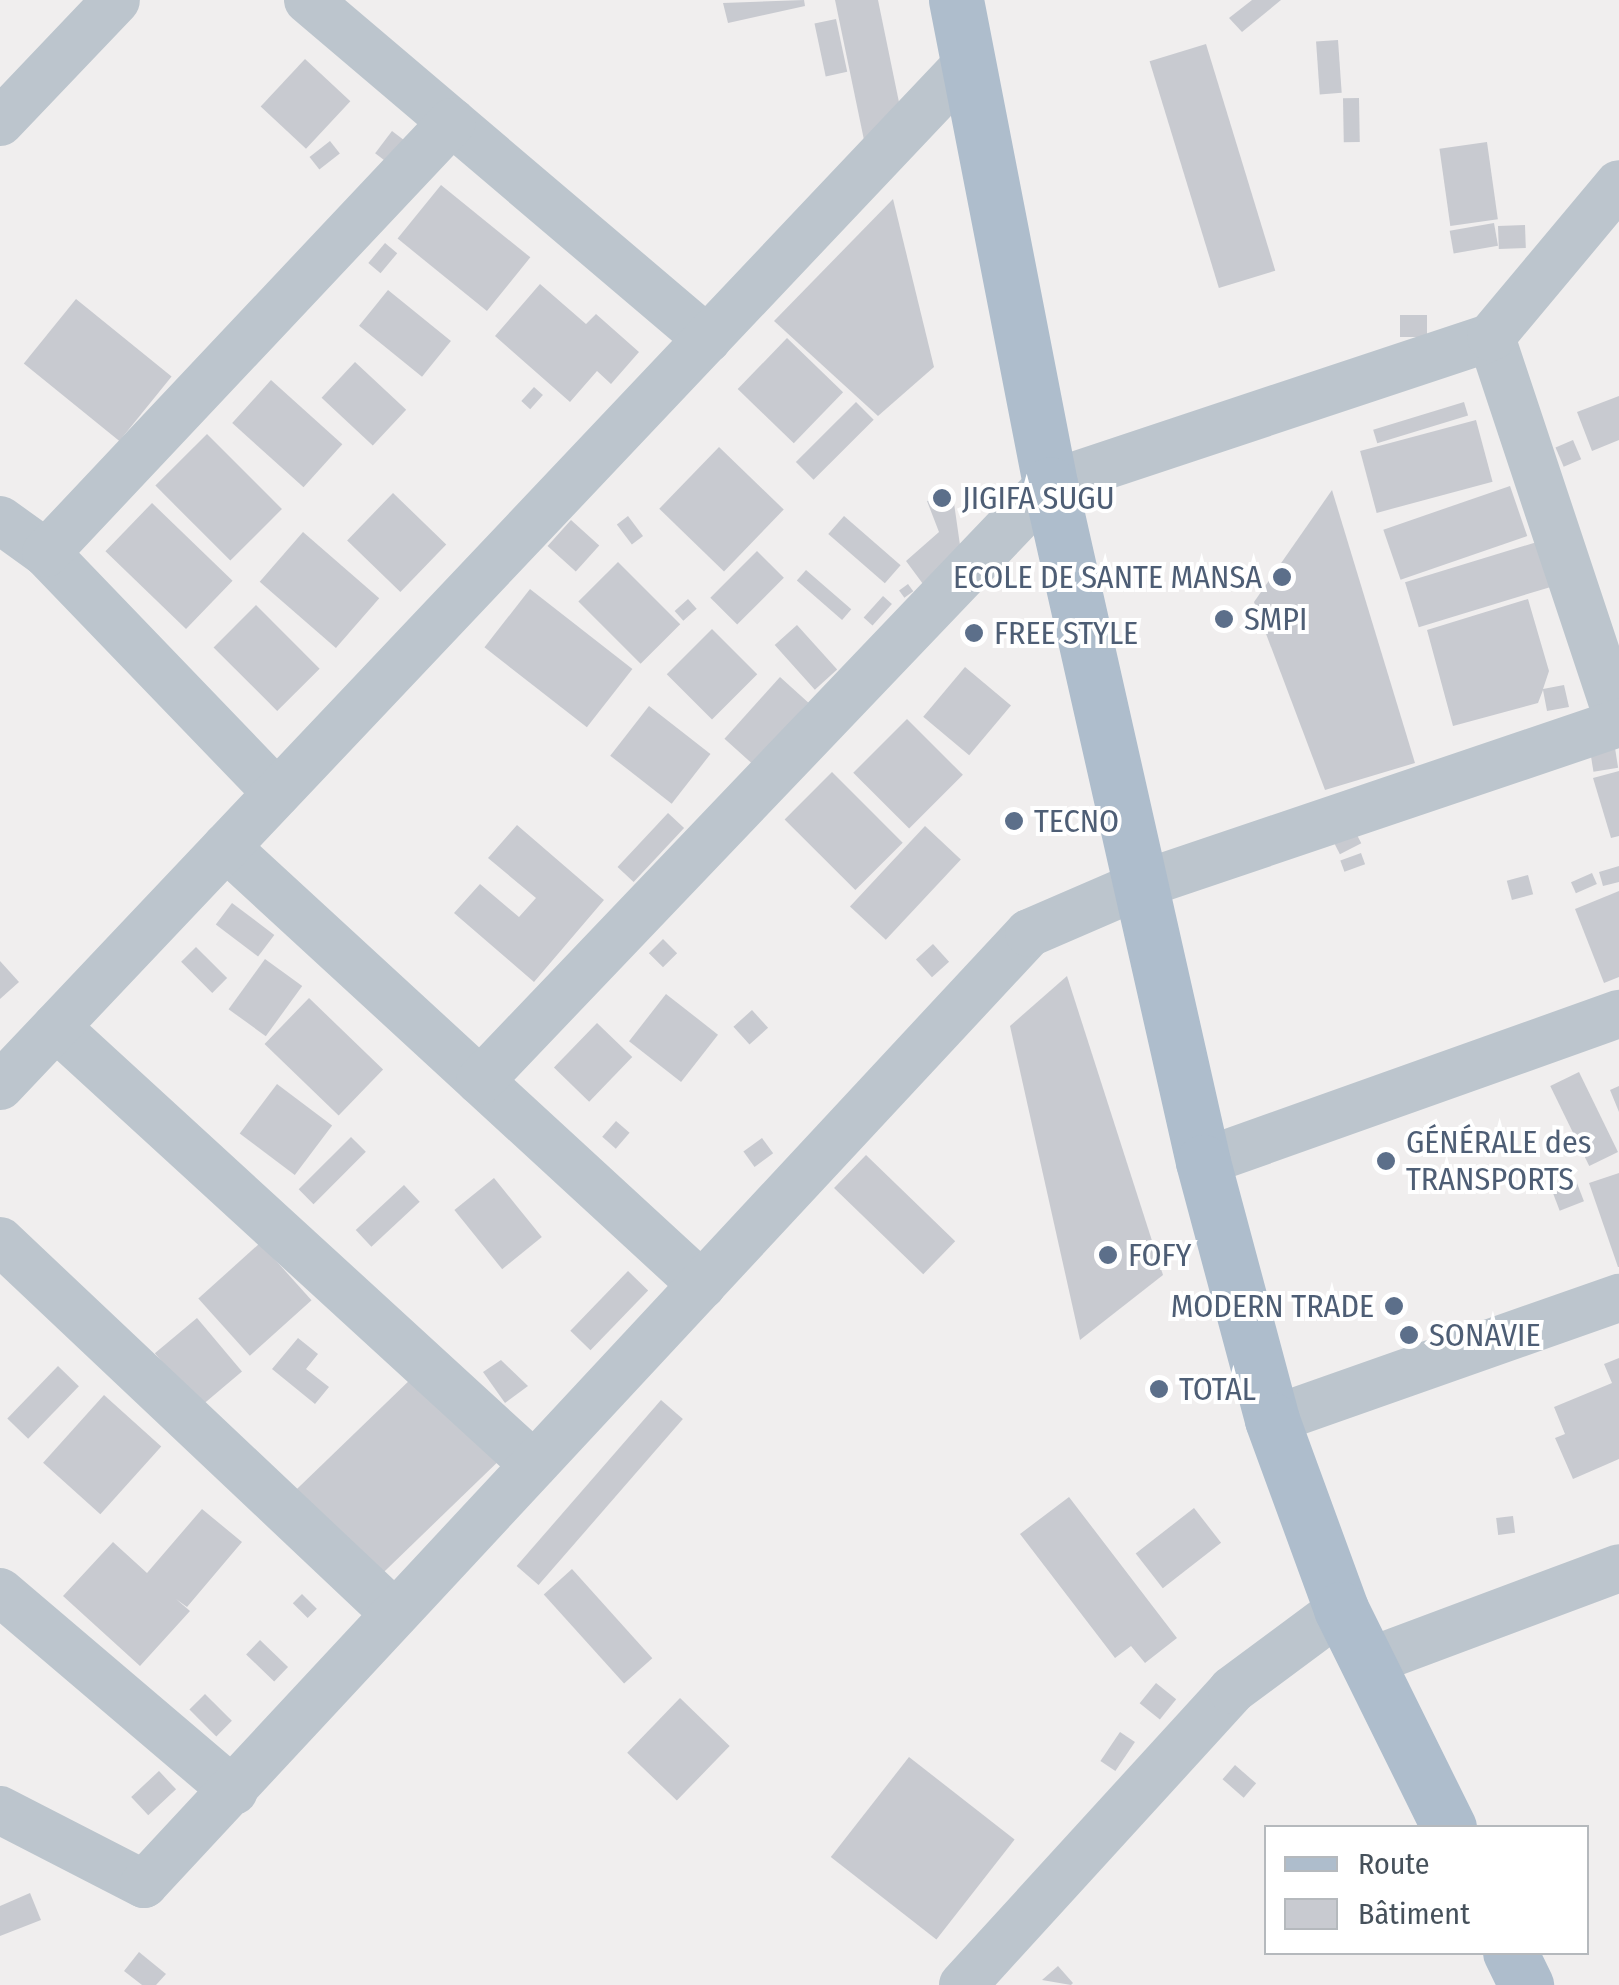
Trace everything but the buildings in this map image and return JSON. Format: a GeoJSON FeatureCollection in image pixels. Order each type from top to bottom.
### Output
{"type":"FeatureCollection","features":[{"type":"Feature","properties":{"kind":"main road"},"geometry":{"type":"LineString","coordinates":[[956,0],[1050,484],[1203,1162],[1272,1420],[1342,1609],[1448,1825]]}},
{"type":"Feature","properties":{"kind":"main road"},"geometry":{"type":"LineString","coordinates":[[1511,1955],[1526,1985]]}},
{"type":"Feature","properties":{"kind":"street"},"geometry":{"type":"LineString","coordinates":[[0,122],[116,0]]}},
{"type":"Feature","properties":{"kind":"street"},"geometry":{"type":"LineString","coordinates":[[308,0],[707,340]]}},
{"type":"Feature","properties":{"kind":"street"},"geometry":{"type":"LineString","coordinates":[[0,1086],[968,63]]}},
{"type":"Feature","properties":{"kind":"street"},"geometry":{"type":"LineString","coordinates":[[46,553],[452,122]]}},
{"type":"Feature","properties":{"kind":"street"},"geometry":{"type":"LineString","coordinates":[[480,1081],[1050,484],[1491,337],[1619,184]]}},
{"type":"Feature","properties":{"kind":"street"},"geometry":{"type":"LineString","coordinates":[[0,1810],[144,1884],[1029,933],[1140,885],[1619,722],[1491,337]]}},
{"type":"Feature","properties":{"kind":"street"},"geometry":{"type":"LineString","coordinates":[[0,520],[46,553],[278,793]]}},
{"type":"Feature","properties":{"kind":"street"},"geometry":{"type":"LineString","coordinates":[[226,847],[702,1285]]}},
{"type":"Feature","properties":{"kind":"street"},"geometry":{"type":"LineString","coordinates":[[1203,1162],[1619,1014]]}},
{"type":"Feature","properties":{"kind":"street"},"geometry":{"type":"LineString","coordinates":[[56,1026],[534,1465]]}},
{"type":"Feature","properties":{"kind":"street"},"geometry":{"type":"LineString","coordinates":[[0,1242],[394,1614]]}},
{"type":"Feature","properties":{"kind":"street"},"geometry":{"type":"LineString","coordinates":[[1272,1420],[1619,1298]]}},
{"type":"Feature","properties":{"kind":"street"},"geometry":{"type":"LineString","coordinates":[[1368,1662],[1619,1568]]}},
{"type":"Feature","properties":{"kind":"street"},"geometry":{"type":"LineString","coordinates":[[0,1592],[234,1791]]}},
{"type":"Feature","properties":{"kind":"street"},"geometry":{"type":"LineString","coordinates":[[963,1985],[1232,1690],[1342,1609]]}},
{"type":"Feature","properties":{"kind":"place","name":"JIGIFA SUGU"},"geometry":{"type":"Point","coordinates":[942,498]}},
{"type":"Feature","properties":{"kind":"place","name":"ECOLE DE SANTE MANSA"},"geometry":{"type":"Point","coordinates":[1282,577]}},
{"type":"Feature","properties":{"kind":"place","name":"SMPI"},"geometry":{"type":"Point","coordinates":[1224,619]}},
{"type":"Feature","properties":{"kind":"place","name":"FREE STYLE"},"geometry":{"type":"Point","coordinates":[974,633]}},
{"type":"Feature","properties":{"kind":"place","name":"TECNO"},"geometry":{"type":"Point","coordinates":[1014,821]}},
{"type":"Feature","properties":{"kind":"place","name":"GÉNÉRALE des TRANSPORTS"},"geometry":{"type":"Point","coordinates":[1386,1161]}},
{"type":"Feature","properties":{"kind":"place","name":"FOFY"},"geometry":{"type":"Point","coordinates":[1108,1255]}},
{"type":"Feature","properties":{"kind":"place","name":"MODERN TRADE"},"geometry":{"type":"Point","coordinates":[1394,1306]}},
{"type":"Feature","properties":{"kind":"place","name":"SONAVIE"},"geometry":{"type":"Point","coordinates":[1409,1335]}},
{"type":"Feature","properties":{"kind":"place","name":"TOTAL"},"geometry":{"type":"Point","coordinates":[1159,1389]}}]}
